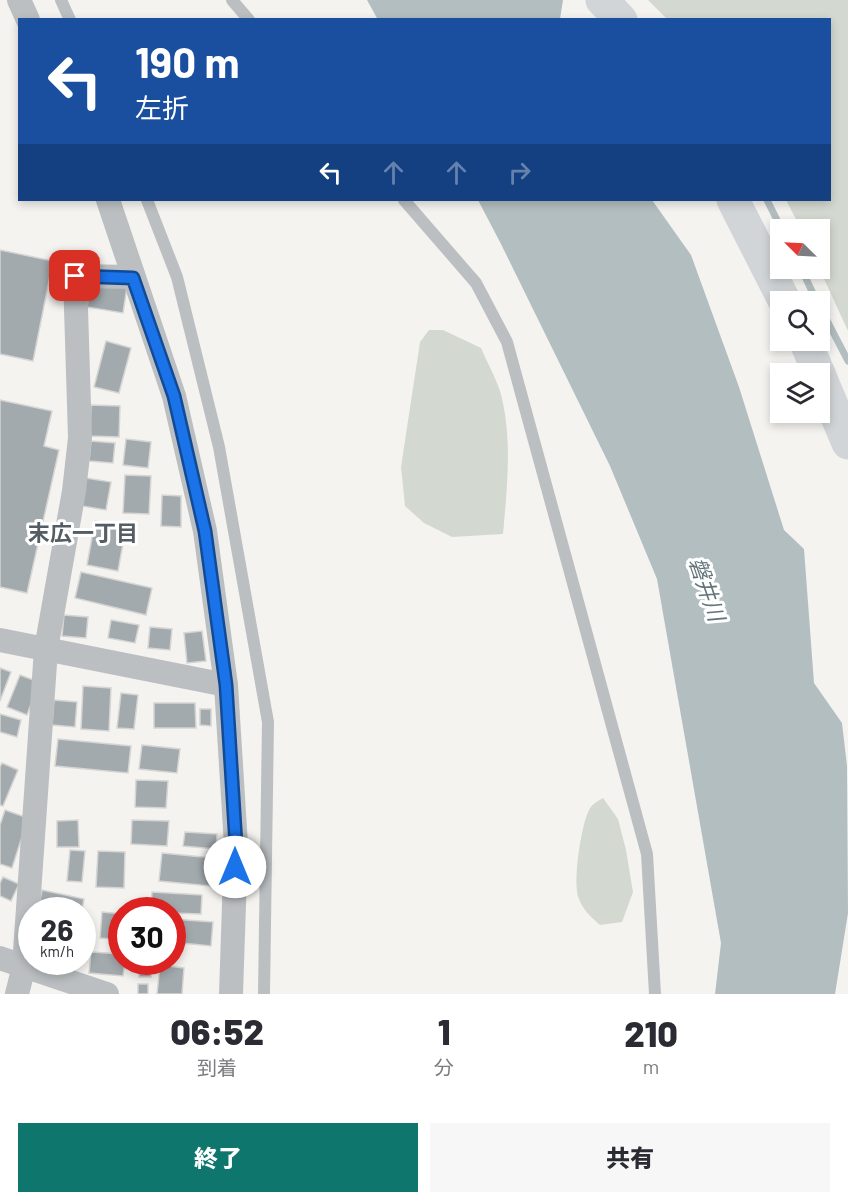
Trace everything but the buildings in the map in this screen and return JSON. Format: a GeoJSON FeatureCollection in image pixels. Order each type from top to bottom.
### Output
{"type":"FeatureCollection","features":[{"type":"Feature","properties":{"kind":"street"},"geometry":{"type":"LineString","coordinates":[[19,0],[27,18]]}},
{"type":"Feature","properties":{"kind":"street"},"geometry":{"type":"LineString","coordinates":[[602,0],[619,18]]}},
{"type":"Feature","properties":{"kind":"street"},"geometry":{"type":"LineString","coordinates":[[108,201],[174,396],[205,531],[226,685],[236,845],[231,994]]}},
{"type":"Feature","properties":{"kind":"street"},"geometry":{"type":"LineString","coordinates":[[734,201],[779,291]]}},
{"type":"Feature","properties":{"kind":"street"},"geometry":{"type":"LineString","coordinates":[[29,897],[46,649],[74,491],[80,438],[75,276],[133,278]]}},
{"type":"Feature","properties":{"kind":"street"},"geometry":{"type":"LineString","coordinates":[[830,400],[848,443]]}},
{"type":"Feature","properties":{"kind":"street"},"geometry":{"type":"LineString","coordinates":[[0,640],[226,685]]}},
{"type":"Feature","properties":{"kind":"street"},"geometry":{"type":"LineString","coordinates":[[0,958],[18,964]]}},
{"type":"Feature","properties":{"kind":"street"},"geometry":{"type":"LineString","coordinates":[[17,994],[22,975]]}},
{"type":"Feature","properties":{"kind":"street"},"geometry":{"type":"LineString","coordinates":[[51,975],[107,994]]}},
{"type":"Feature","properties":{"kind":"lane"},"geometry":{"type":"LineString","coordinates":[[62,0],[69,18]]}},
{"type":"Feature","properties":{"kind":"lane"},"geometry":{"type":"LineString","coordinates":[[232,0],[247,18]]}},
{"type":"Feature","properties":{"kind":"lane"},"geometry":{"type":"LineString","coordinates":[[147,201],[177,278],[219,447],[268,722],[264,994]]}},
{"type":"Feature","properties":{"kind":"lane"},"geometry":{"type":"LineString","coordinates":[[405,201],[476,283],[507,342],[647,854],[655,994]]}},
{"type":"Feature","properties":{"kind":"shaded area"},"geometry":{"type":"Polygon","coordinates":[[[648,0],[848,0],[848,331],[824,279],[830,279],[830,219],[796,219],[787,201],[831,201],[831,18],[666,18],[648,0]]]}},
{"type":"Feature","properties":{"kind":"shaded area"},"geometry":{"type":"Polygon","coordinates":[[[429,330],[443,330],[481,348],[498,385],[504,408],[508,444],[503,534],[452,537],[424,523],[405,506],[401,467],[420,342],[429,330]]]}},
{"type":"Feature","properties":{"kind":"shaded area"},"geometry":{"type":"Polygon","coordinates":[[[603,798],[618,819],[633,892],[622,922],[600,925],[581,903],[576,881],[578,855],[586,818],[591,806],[603,798]]]}},
{"type":"Feature","properties":{"kind":"water"},"geometry":{"type":"Polygon","coordinates":[[[367,0],[563,0],[560,18],[377,18],[367,0]]]}},
{"type":"Feature","properties":{"kind":"water","name":"磐井川"},"geometry":{"type":"Polygon","coordinates":[[[479,201],[653,201],[691,255],[739,387],[784,530],[804,549],[814,683],[842,723],[847,766],[848,913],[835,994],[715,994],[721,943],[657,579],[610,466],[479,201]]]}},
{"type":"Feature","properties":{"kind":"waterway"},"geometry":{"type":"LineString","coordinates":[[768,201],[776,219]]}},
{"type":"Feature","properties":{"kind":"waterway"},"geometry":{"type":"LineString","coordinates":[[806,279],[812,291]]}},
{"type":"Feature","properties":{"kind":"waterway"},"geometry":{"type":"LineString","coordinates":[[830,326],[848,361]]}},
{"type":"Feature","properties":{"kind":"district","name":"末広一丁目"},"geometry":{"type":"Point","coordinates":[83,533]}},
{"type":"Feature","properties":{"kind":"route"},"geometry":{"type":"LineString","coordinates":[[75,276],[133,278],[174,396],[205,531],[226,685],[236,845],[235,867]]}}]}
